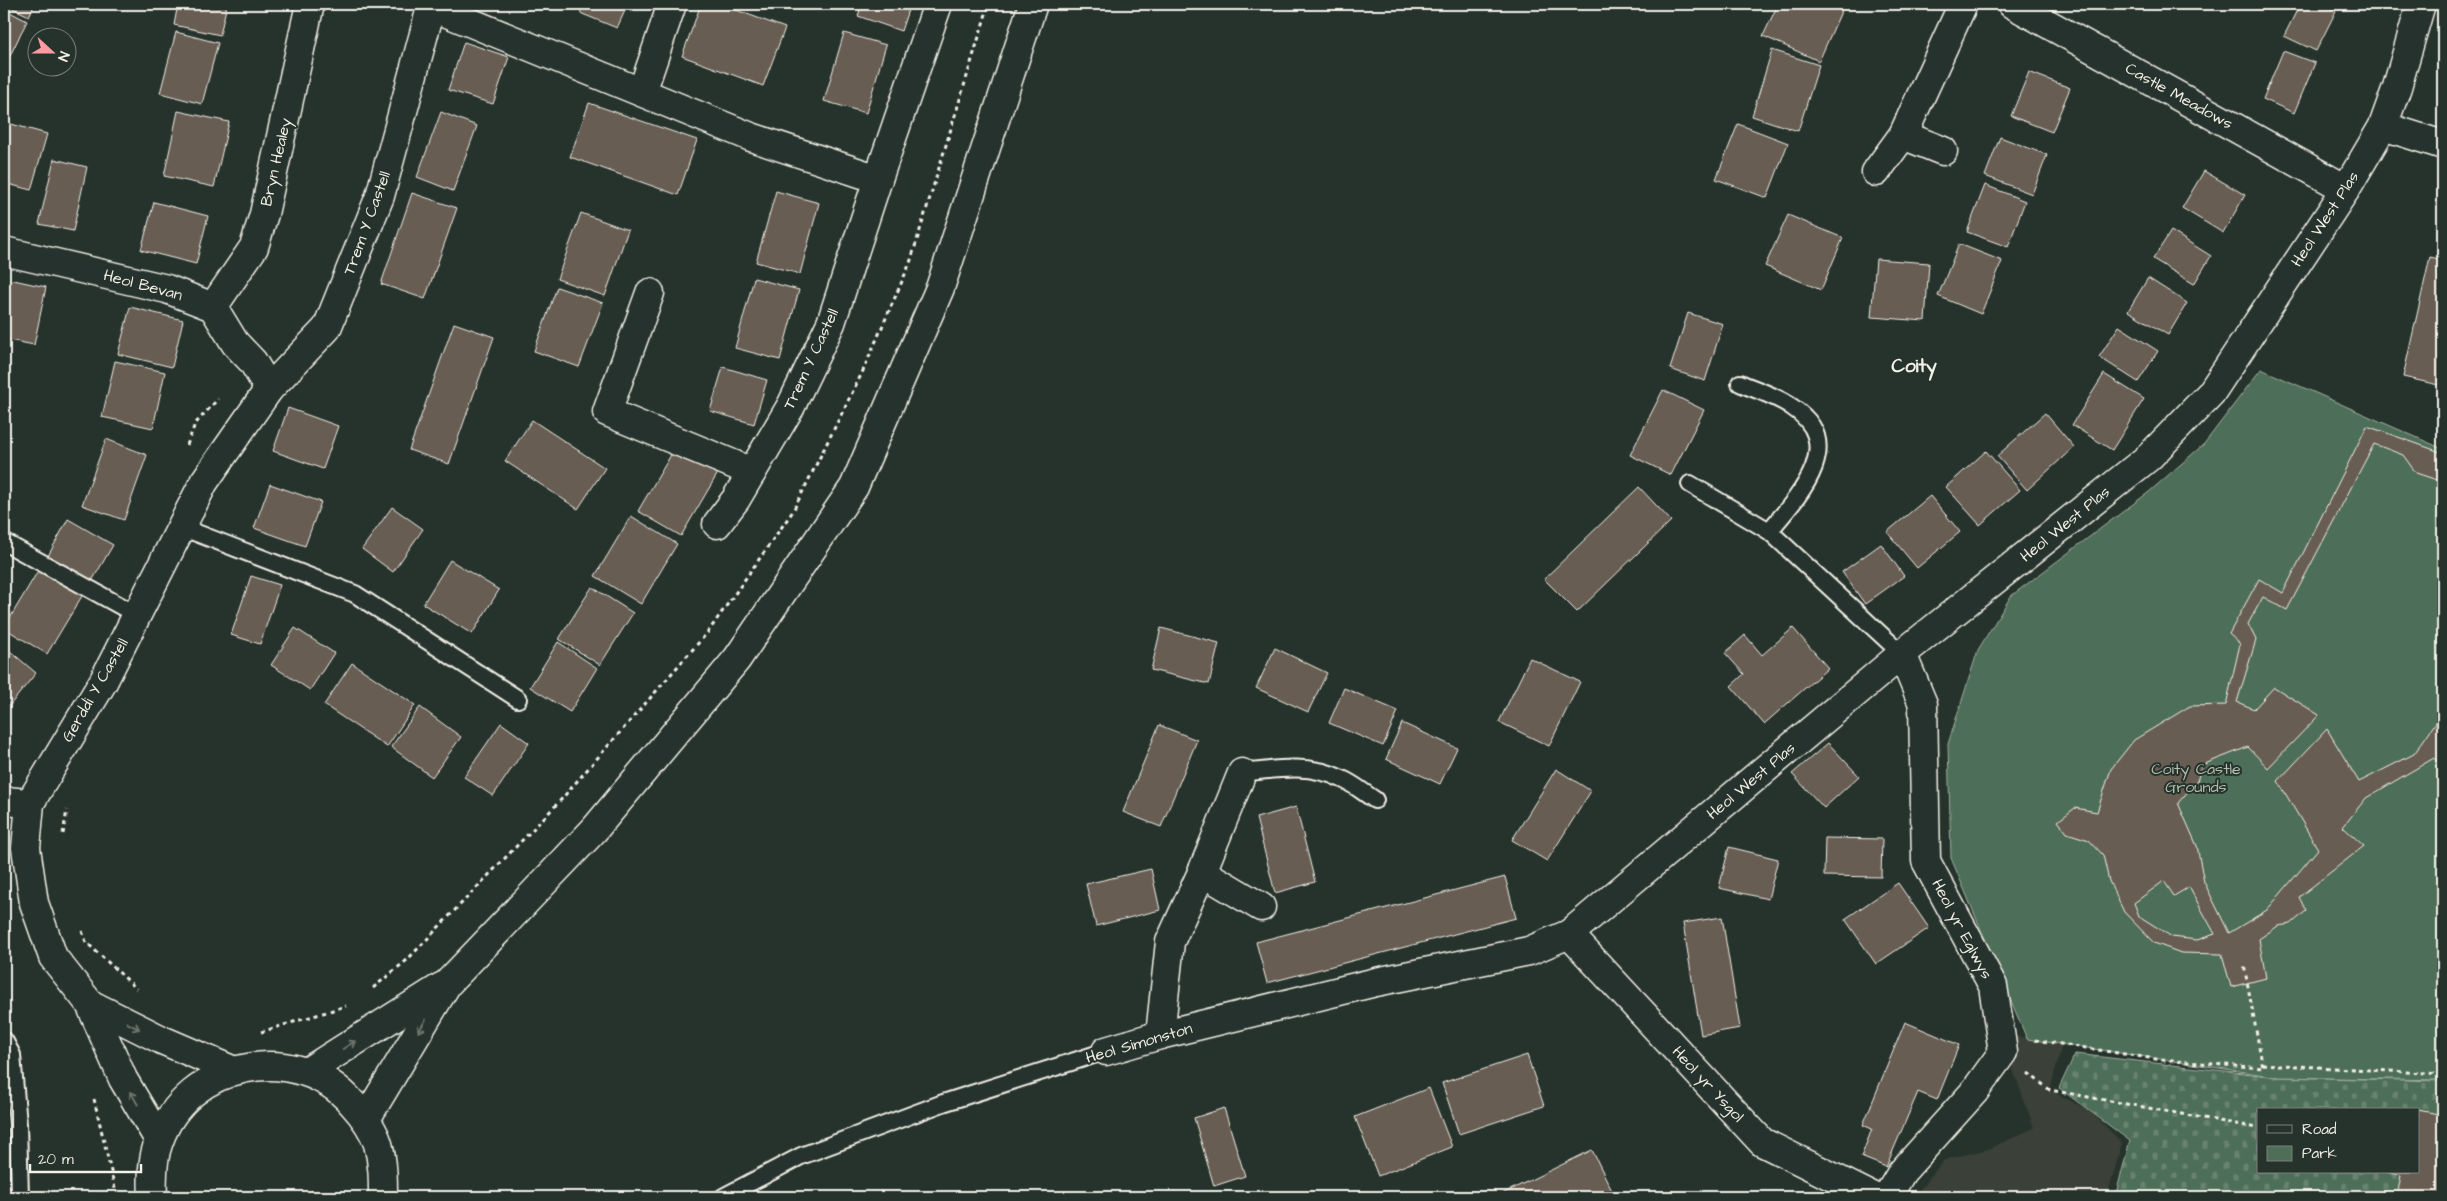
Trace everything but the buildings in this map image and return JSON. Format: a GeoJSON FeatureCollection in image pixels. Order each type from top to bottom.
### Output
{"type":"FeatureCollection","features":[{"type":"Feature","properties":{"kind":"street","name":"Bryn Healey"},"geometry":{"type":"LineString","coordinates":[[212,307],[254,247],[264,214],[310,4]]}},
{"type":"Feature","properties":{"kind":"street"},"geometry":{"type":"LineString","coordinates":[[642,92],[672,4]]}},
{"type":"Feature","properties":{"kind":"street","name":"Trem Y Castell"},"geometry":{"type":"LineString","coordinates":[[717,524],[736,498],[791,406],[831,323],[938,4]]}},
{"type":"Feature","properties":{"kind":"street"},"geometry":{"type":"LineString","coordinates":[[366,1119],[447,984],[594,830],[730,666],[854,487],[940,288],[1033,4]]}},
{"type":"Feature","properties":{"kind":"street"},"geometry":{"type":"LineString","coordinates":[[1876,172],[1904,136],[1963,4]]}},
{"type":"Feature","properties":{"kind":"street","name":"Castle Meadows"},"geometry":{"type":"LineString","coordinates":[[2012,4],[2346,189]]}},
{"type":"Feature","properties":{"kind":"street","name":"Heol West Plas"},"geometry":{"type":"LineString","coordinates":[[1569,934],[1902,654],[2149,457],[2204,400],[2346,189],[2383,126],[2397,87],[2421,4]]}},
{"type":"Feature","properties":{"kind":"street","name":"Trem Y Castell"},"geometry":{"type":"LineString","coordinates":[[270,389],[327,328],[380,196],[431,5],[751,137],[878,179]]}},
{"type":"Feature","properties":{"kind":"street"},"geometry":{"type":"LineString","coordinates":[[2383,126],[2443,144]]}},
{"type":"Feature","properties":{"kind":"street"},"geometry":{"type":"LineString","coordinates":[[1904,136],[1943,150]]}},
{"type":"Feature","properties":{"kind":"street","name":"Heol Bevan"},"geometry":{"type":"LineString","coordinates":[[4,251],[167,289],[212,307]]}},
{"type":"Feature","properties":{"kind":"street"},"geometry":{"type":"LineString","coordinates":[[650,293],[607,412],[752,472]]}},
{"type":"Feature","properties":{"kind":"street"},"geometry":{"type":"LineString","coordinates":[[212,307],[235,343],[253,362],[270,389]]}},
{"type":"Feature","properties":{"kind":"street","name":"Gerddi Y Castell"},"geometry":{"type":"LineString","coordinates":[[159,1140],[122,1079],[90,1004],[53,957],[34,903],[17,802],[103,682],[204,482],[270,389]]}},
{"type":"Feature","properties":{"kind":"street","name":"Heol yr Eglwys"},"geometry":{"type":"LineString","coordinates":[[1902,654],[1923,704],[1926,861],[1993,986],[2001,1042]]}},
{"type":"Feature","properties":{"kind":"street"},"geometry":{"type":"LineString","coordinates":[[1160,1035],[1170,942],[1202,872],[1242,774]]}},
{"type":"Feature","properties":{"kind":"street"},"geometry":{"type":"LineString","coordinates":[[1202,872],[1261,907]]}},
{"type":"Feature","properties":{"kind":"street","name":"Heol Simonston"},"geometry":{"type":"LineString","coordinates":[[1106,1051],[1160,1035],[1376,982],[1529,951],[1569,934]]}},
{"type":"Feature","properties":{"kind":"street","name":"Heol yr Ysgol"},"geometry":{"type":"LineString","coordinates":[[1569,934],[1762,1142],[1873,1197]]}},
{"type":"Feature","properties":{"kind":"street"},"geometry":{"type":"LineString","coordinates":[[308,1071],[447,984]]}},
{"type":"Feature","properties":{"kind":"street","name":"Gerddi Y Castell"},"geometry":{"type":"LineString","coordinates":[[90,1004],[162,1040],[232,1070]]}},
{"type":"Feature","properties":{"kind":"street"},"geometry":{"type":"LineString","coordinates":[[1887,1197],[1902,1172],[1974,1092],[2001,1042]]}},
{"type":"Feature","properties":{"kind":"street"},"geometry":{"type":"LineString","coordinates":[[153,1197],[152,1173],[159,1140],[176,1110],[201,1086],[232,1070],[270,1064],[308,1071],[341,1090],[366,1119],[378,1144],[383,1172],[383,1197]]}},
{"type":"Feature","properties":{"kind":"lane"},"geometry":{"type":"LineString","coordinates":[[1740,383],[1791,406],[1806,418],[1814,430],[1819,450],[1799,495],[1769,532]]}},
{"type":"Feature","properties":{"kind":"lane"},"geometry":{"type":"LineString","coordinates":[[1690,484],[1769,532],[1902,654]]}},
{"type":"Feature","properties":{"kind":"lane"},"geometry":{"type":"LineString","coordinates":[[181,527],[355,594],[518,699]]}},
{"type":"Feature","properties":{"kind":"lane"},"geometry":{"type":"LineString","coordinates":[[4,542],[137,615]]}},
{"type":"Feature","properties":{"kind":"lane"},"geometry":{"type":"LineString","coordinates":[[1242,774],[1296,767],[1317,770],[1342,779],[1375,800]]}},
{"type":"Feature","properties":{"kind":"lane"},"geometry":{"type":"LineString","coordinates":[[4,1040],[12,1055],[18,1124],[20,1197]]}},
{"type":"Feature","properties":{"kind":"lane","name":"Heol Simonston"},"geometry":{"type":"LineString","coordinates":[[723,1197],[800,1156],[943,1103],[1106,1051]]}},
{"type":"Feature","properties":{"kind":"path"},"geometry":{"type":"LineString","coordinates":[[370,990],[407,960],[558,803],[708,632],[792,511],[862,372],[910,263],[989,4]]}},
{"type":"Feature","properties":{"kind":"path"},"geometry":{"type":"LineString","coordinates":[[2001,1042],[2062,1045],[2162,1060],[2263,1068],[2244,966]]}},
{"type":"Feature","properties":{"kind":"path"},"geometry":{"type":"LineString","coordinates":[[260,1032],[355,1002]]}},
{"type":"Feature","properties":{"kind":"path"},"geometry":{"type":"LineString","coordinates":[[2001,1042],[2050,1090],[2257,1128]]}},
{"type":"Feature","properties":{"kind":"path"},"geometry":{"type":"LineString","coordinates":[[2262,1064],[2443,1074]]}},
{"type":"Feature","properties":{"kind":"path"},"geometry":{"type":"LineString","coordinates":[[117,1197],[94,1096],[122,1079]]}},
{"type":"Feature","properties":{"kind":"shaded area"},"geometry":{"type":"Polygon","coordinates":[[[2000,1033],[2062,1045],[2050,1090],[2090,1111],[2122,1143],[2107,1197],[1914,1197],[1944,1160],[1988,1149],[2034,1128],[2000,1033]]]}},
{"type":"Feature","properties":{"kind":"green space","name":"Coity Castle Grounds"},"geometry":{"type":"Polygon","coordinates":[[[2261,369],[2443,449],[2443,1080],[2278,1077],[2027,1039],[1951,858],[1948,744],[1978,650],[2011,596],[2149,492],[2204,444],[2261,369]]]}},
{"type":"Feature","properties":{"kind":"green space"},"geometry":{"type":"Polygon","coordinates":[[[2075,1054],[2278,1077],[2443,1081],[2443,1197],[2115,1197],[2130,1141],[2059,1088],[2075,1054]]]}},
{"type":"Feature","properties":{"kind":"district","name":"Coity"},"geometry":{"type":"Point","coordinates":[1914,366]}}]}
